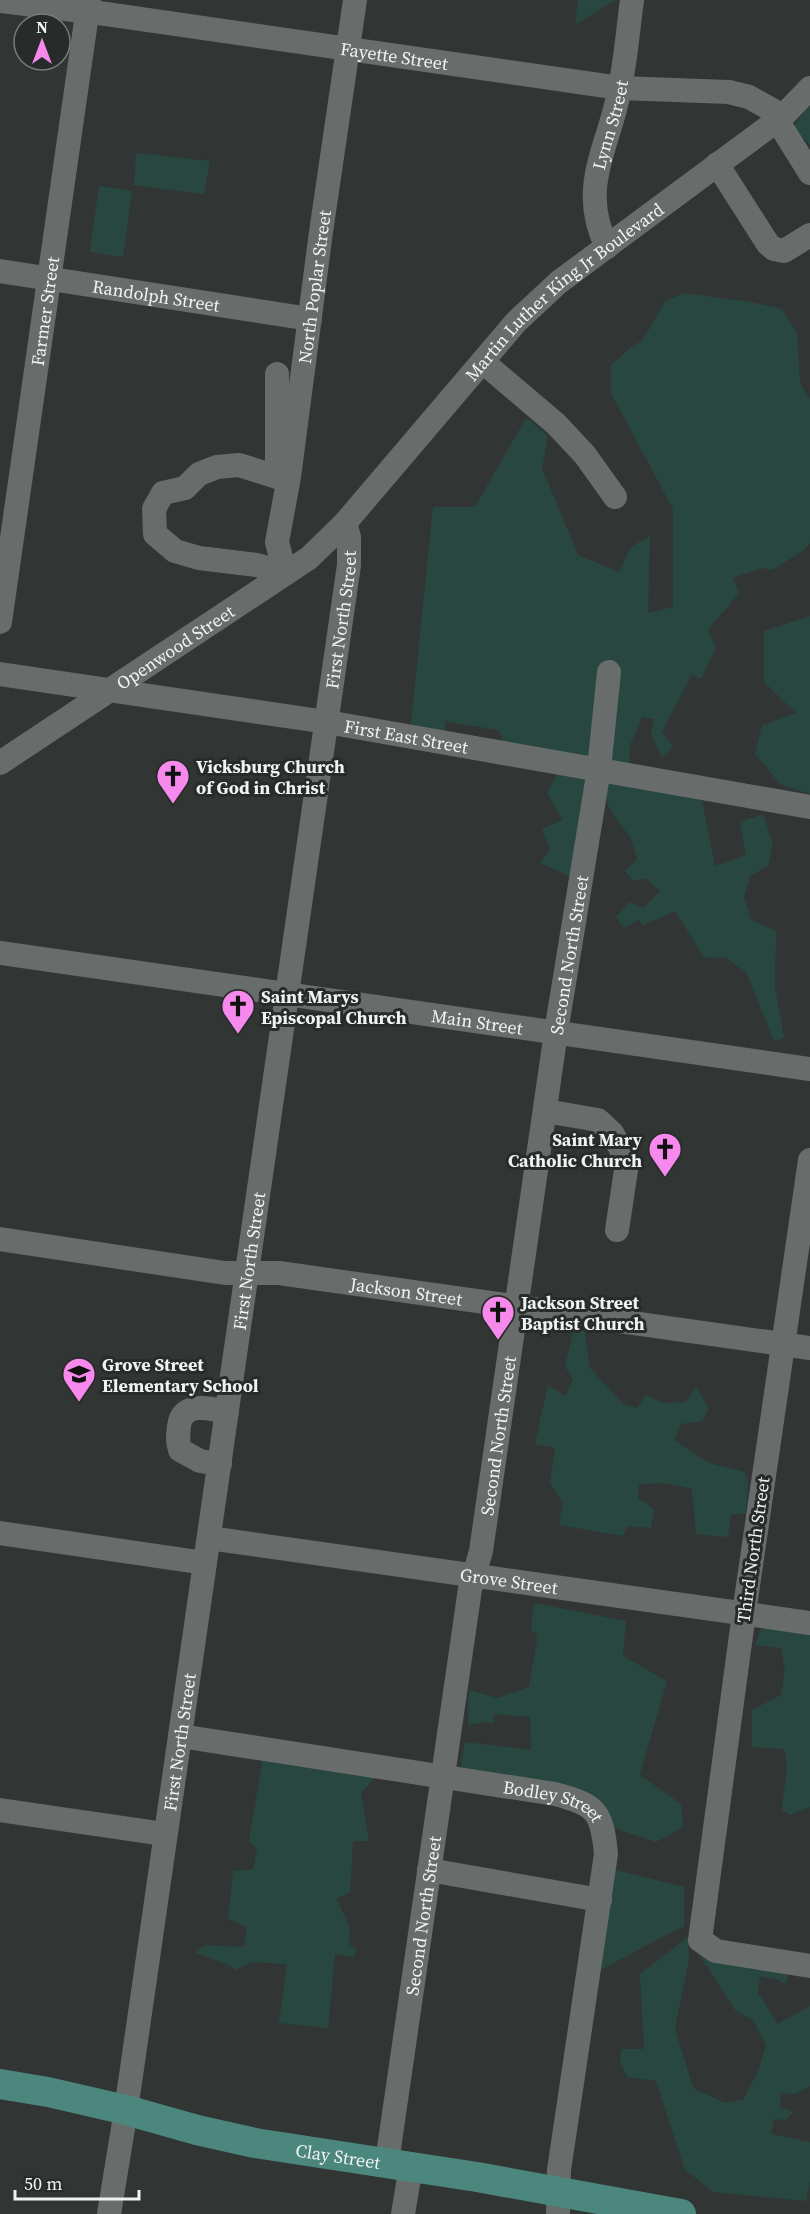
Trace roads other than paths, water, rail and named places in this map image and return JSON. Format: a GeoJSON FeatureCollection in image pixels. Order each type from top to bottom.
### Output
{"type":"FeatureCollection","features":[{"type":"Feature","properties":{"kind":"main road","name":"Clay Street"},"geometry":{"type":"LineString","coordinates":[[0,2084],[126,2109],[197,2130],[255,2143],[399,2164],[558,2203],[681,2214]]}},
{"type":"Feature","properties":{"kind":"street","name":"North Poplar Street"},"geometry":{"type":"LineString","coordinates":[[285,573],[277,542],[289,477],[355,0]]}},
{"type":"Feature","properties":{"kind":"street","name":"Lynn Street"},"geometry":{"type":"LineString","coordinates":[[607,247],[598,229],[594,213],[593,192],[620,88],[632,0]]}},
{"type":"Feature","properties":{"kind":"street","name":"Fayette Street"},"geometry":{"type":"LineString","coordinates":[[0,1],[88,6],[348,50],[620,88],[729,92],[749,97],[780,118]]}},
{"type":"Feature","properties":{"kind":"street","name":"Farmer Street"},"geometry":{"type":"LineString","coordinates":[[0,622],[88,6]]}},
{"type":"Feature","properties":{"kind":"street","name":"Martin Luther King Jr Boulevard"},"geometry":{"type":"LineString","coordinates":[[345,523],[516,322],[539,300],[780,118],[810,88]]}},
{"type":"Feature","properties":{"kind":"street"},"geometry":{"type":"LineString","coordinates":[[780,118],[810,173]]}},
{"type":"Feature","properties":{"kind":"street"},"geometry":{"type":"LineString","coordinates":[[717,164],[768,244],[774,249],[784,251],[810,235]]}},
{"type":"Feature","properties":{"kind":"street","name":"Randolph Street"},"geometry":{"type":"LineString","coordinates":[[0,271],[310,319]]}},
{"type":"Feature","properties":{"kind":"street"},"geometry":{"type":"LineString","coordinates":[[483,362],[556,424],[585,455],[615,497]]}},
{"type":"Feature","properties":{"kind":"street"},"geometry":{"type":"LineString","coordinates":[[277,374],[277,542]]}},
{"type":"Feature","properties":{"kind":"street"},"geometry":{"type":"LineString","coordinates":[[277,477],[239,465],[217,467],[199,474],[185,488],[163,493],[154,509],[155,534],[175,551],[199,558],[257,565],[285,573]]}},
{"type":"Feature","properties":{"kind":"street","name":"Openwood Street"},"geometry":{"type":"LineString","coordinates":[[0,763],[309,558],[345,523]]}},
{"type":"Feature","properties":{"kind":"street","name":"First North Street"},"geometry":{"type":"LineString","coordinates":[[109,2214],[327,723],[349,565],[349,537],[345,523]]}},
{"type":"Feature","properties":{"kind":"street","name":"Second North Street"},"geometry":{"type":"LineString","coordinates":[[403,2214],[399,2164],[429,1870],[470,1589],[481,1551],[556,1032],[599,769],[609,672]]}},
{"type":"Feature","properties":{"kind":"street","name":"First East Street"},"geometry":{"type":"LineString","coordinates":[[0,674],[327,723],[810,807]]}},
{"type":"Feature","properties":{"kind":"street","name":"Main Street"},"geometry":{"type":"LineString","coordinates":[[0,953],[287,992],[810,1069]]}},
{"type":"Feature","properties":{"kind":"street"},"geometry":{"type":"LineString","coordinates":[[545,1111],[598,1120],[612,1133],[621,1149],[626,1170],[617,1230]]}},
{"type":"Feature","properties":{"kind":"street","name":"Third North Street"},"geometry":{"type":"LineString","coordinates":[[810,1160],[744,1613],[700,1940],[717,1951],[810,1966]]}},
{"type":"Feature","properties":{"kind":"street","name":"Jackson Street"},"geometry":{"type":"LineString","coordinates":[[0,1239],[225,1273],[279,1273],[810,1348]]}},
{"type":"Feature","properties":{"kind":"street"},"geometry":{"type":"LineString","coordinates":[[220,1464],[200,1461],[180,1450],[177,1442],[179,1421],[185,1412],[194,1408],[205,1407],[227,1412]]}},
{"type":"Feature","properties":{"kind":"street"},"geometry":{"type":"LineString","coordinates":[[0,1533],[205,1563]]}},
{"type":"Feature","properties":{"kind":"street","name":"Grove Street"},"geometry":{"type":"LineString","coordinates":[[209,1538],[810,1623]]}},
{"type":"Feature","properties":{"kind":"street","name":"Bodley Street"},"geometry":{"type":"LineString","coordinates":[[180,1736],[444,1775],[555,1794],[575,1799],[590,1807],[602,1821],[606,1854],[560,2169],[558,2203]]}},
{"type":"Feature","properties":{"kind":"street"},"geometry":{"type":"LineString","coordinates":[[0,1810],[165,1834]]}},
{"type":"Feature","properties":{"kind":"street"},"geometry":{"type":"LineString","coordinates":[[429,1870],[600,1900]]}},
{"type":"Feature","properties":{"kind":"place","name":"Vicksburg Church of God in Christ"},"geometry":{"type":"Point","coordinates":[173,805]}},
{"type":"Feature","properties":{"kind":"place","name":"Saint Marys Episcopal Church"},"geometry":{"type":"Point","coordinates":[238,1035]}},
{"type":"Feature","properties":{"kind":"place","name":"Saint Mary Catholic Church"},"geometry":{"type":"Point","coordinates":[665,1178]}},
{"type":"Feature","properties":{"kind":"place","name":"Jackson Street Baptist Church"},"geometry":{"type":"Point","coordinates":[498,1341]}},
{"type":"Feature","properties":{"kind":"place","name":"Grove Street Elementary School"},"geometry":{"type":"Point","coordinates":[79,1403]}}]}
